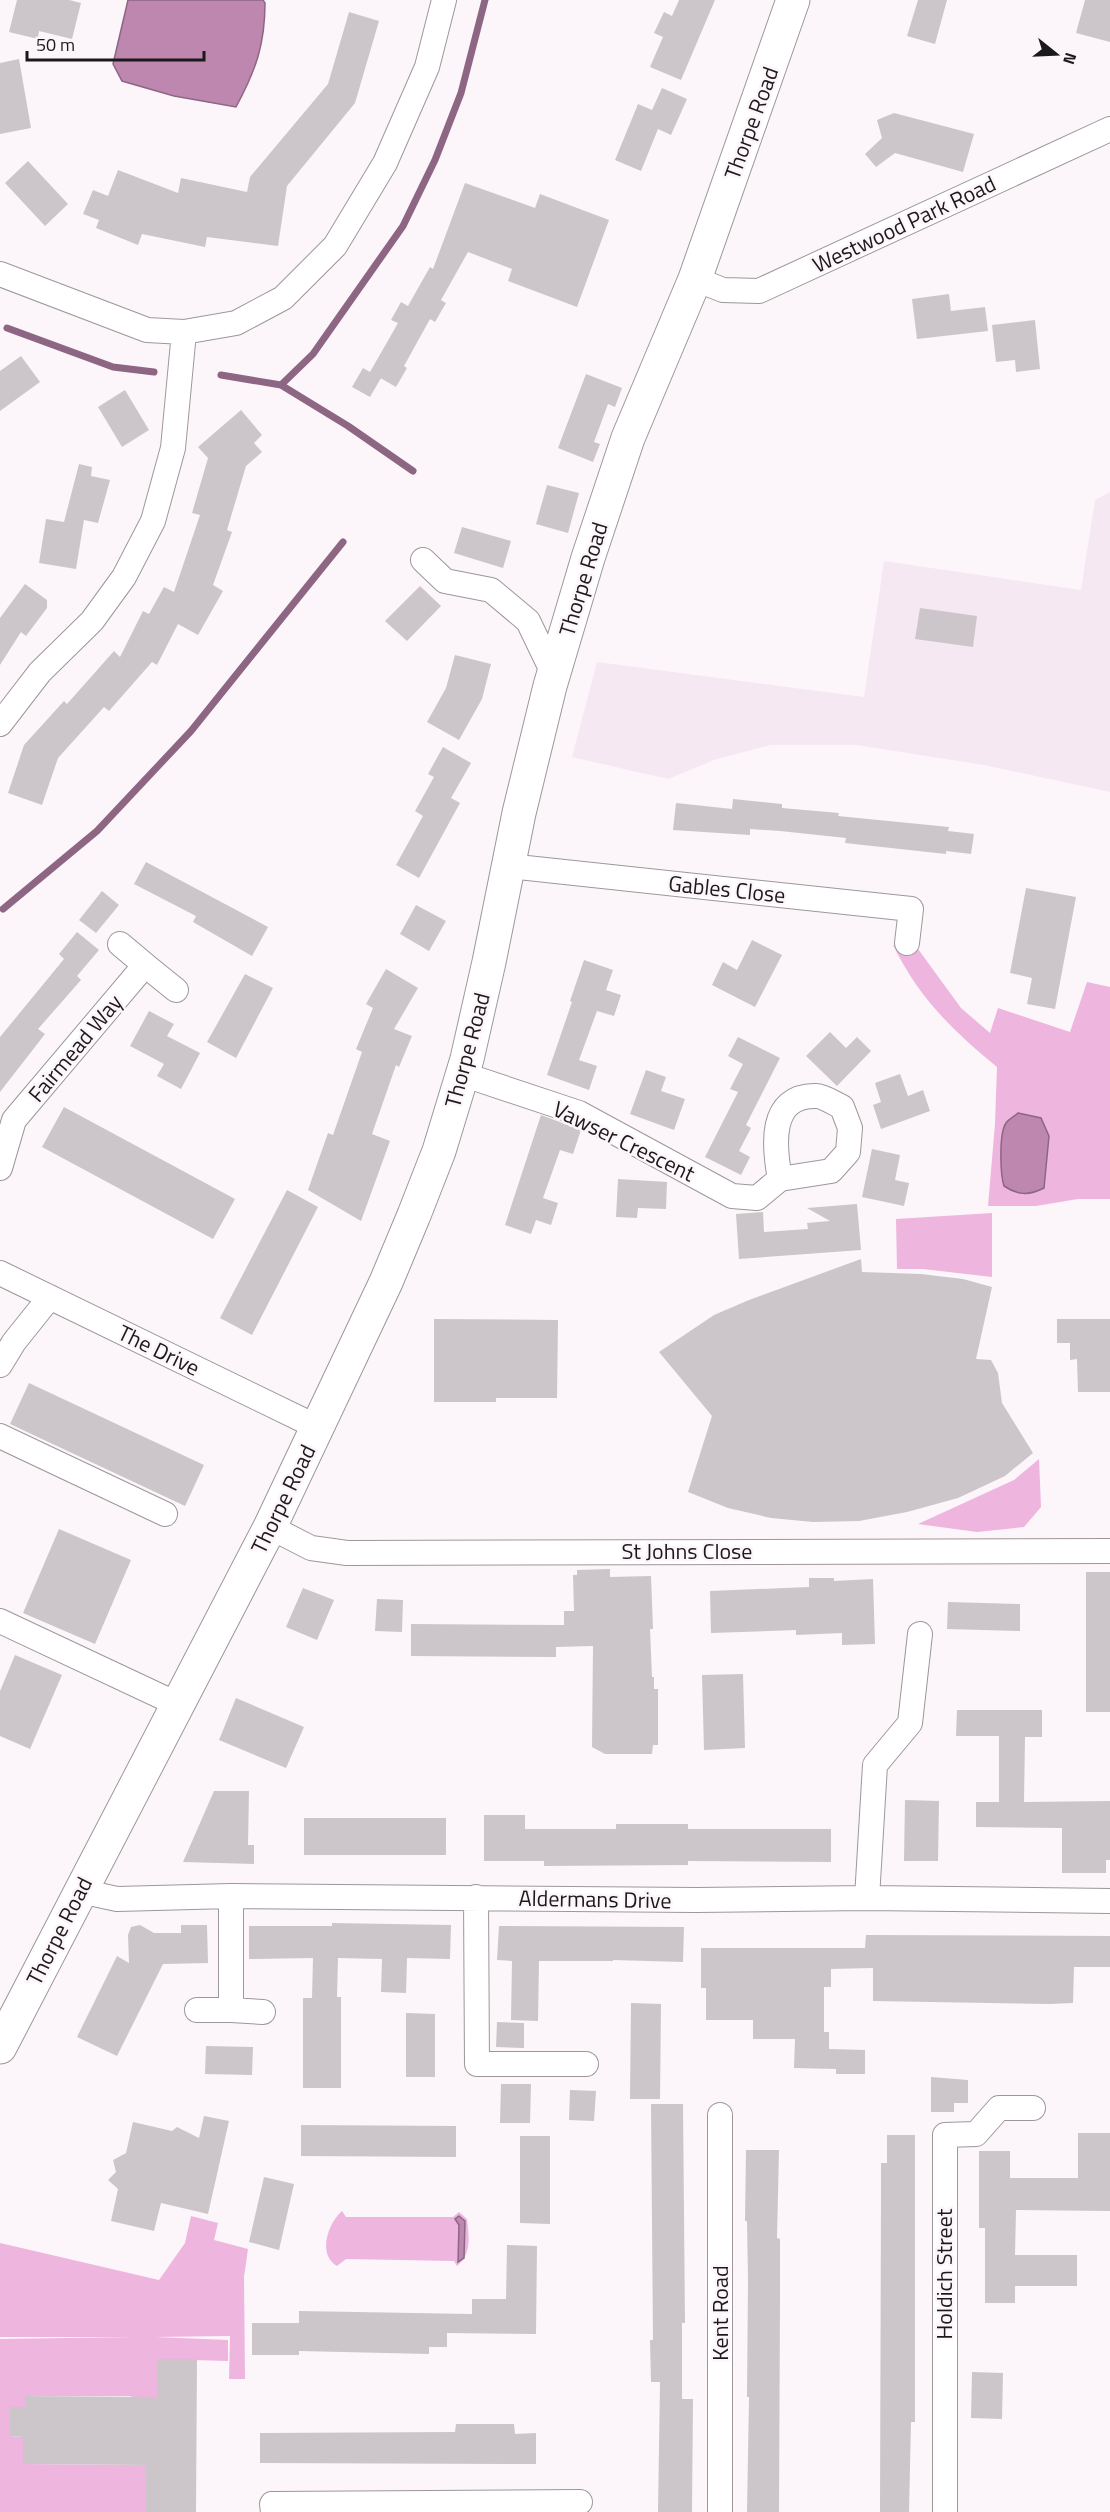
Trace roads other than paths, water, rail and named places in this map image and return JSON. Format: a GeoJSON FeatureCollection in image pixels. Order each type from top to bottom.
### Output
{"type":"FeatureCollection","features":[{"type":"Feature","properties":{"kind":"main road","name":"Thorpe Road"},"geometry":{"type":"LineString","coordinates":[[0,2047],[270,1527],[404,1241],[439,1151],[462,1074],[489,963],[519,813],[554,675],[588,558],[628,438],[695,279],[793,0]]}},
{"type":"Feature","properties":{"kind":"street"},"geometry":{"type":"LineString","coordinates":[[0,274],[147,330],[184,332],[236,323],[283,298],[335,246],[385,164],[427,67],[444,0]]}},
{"type":"Feature","properties":{"kind":"street","name":"Westwood Park Road"},"geometry":{"type":"LineString","coordinates":[[695,279],[723,291],[759,291],[1110,129]]}},
{"type":"Feature","properties":{"kind":"street"},"geometry":{"type":"LineString","coordinates":[[0,724],[40,672],[92,621],[124,578],[153,521],[173,448],[184,332]]}},
{"type":"Feature","properties":{"kind":"street"},"geometry":{"type":"LineString","coordinates":[[423,560],[445,581],[491,590],[528,621],[554,675]]}},
{"type":"Feature","properties":{"kind":"street","name":"Gables Close"},"geometry":{"type":"LineString","coordinates":[[508,866],[911,909],[908,943]]}},
{"type":"Feature","properties":{"kind":"street"},"geometry":{"type":"LineString","coordinates":[[120,944],[176,990]]}},
{"type":"Feature","properties":{"kind":"street","name":"Fairmead Way"},"geometry":{"type":"LineString","coordinates":[[0,1168],[14,1120],[146,965]]}},
{"type":"Feature","properties":{"kind":"street","name":"Vawser Crescent"},"geometry":{"type":"LineString","coordinates":[[462,1074],[579,1113],[732,1196],[757,1198],[780,1179]]}},
{"type":"Feature","properties":{"kind":"street","name":"The Drive"},"geometry":{"type":"LineString","coordinates":[[0,1273],[317,1428]]}},
{"type":"Feature","properties":{"kind":"street"},"geometry":{"type":"LineString","coordinates":[[0,1365],[14,1342],[50,1297]]}},
{"type":"Feature","properties":{"kind":"street"},"geometry":{"type":"LineString","coordinates":[[0,1436],[165,1514]]}},
{"type":"Feature","properties":{"kind":"street","name":"St Johns Close"},"geometry":{"type":"LineString","coordinates":[[270,1527],[311,1548],[347,1553],[1110,1551]]}},
{"type":"Feature","properties":{"kind":"street"},"geometry":{"type":"LineString","coordinates":[[0,1621],[179,1705]]}},
{"type":"Feature","properties":{"kind":"street"},"geometry":{"type":"LineString","coordinates":[[867,1898],[875,1765],[910,1723],[920,1634]]}},
{"type":"Feature","properties":{"kind":"street","name":"Aldermans Drive"},"geometry":{"type":"LineString","coordinates":[[80,1891],[117,1899],[231,1896],[1110,1901]]}},
{"type":"Feature","properties":{"kind":"street"},"geometry":{"type":"LineString","coordinates":[[231,1896],[231,2010]]}},
{"type":"Feature","properties":{"kind":"street"},"geometry":{"type":"LineString","coordinates":[[476,1897],[477,2064],[586,2064]]}},
{"type":"Feature","properties":{"kind":"street"},"geometry":{"type":"LineString","coordinates":[[197,2010],[263,2012]]}},
{"type":"Feature","properties":{"kind":"street","name":"Holdich Street"},"geometry":{"type":"LineString","coordinates":[[945,2512],[945,2134],[976,2134],[999,2108],[1033,2108]]}},
{"type":"Feature","properties":{"kind":"street","name":"Kent Road"},"geometry":{"type":"LineString","coordinates":[[720,2115],[720,2512]]}},
{"type":"Feature","properties":{"kind":"street"},"geometry":{"type":"LineString","coordinates":[[273,2512],[272,2504],[470,2507],[580,2502]]}},
{"type":"Feature","properties":{"kind":"waterway"},"geometry":{"type":"LineString","coordinates":[[221,375],[281,385],[313,354],[403,226],[435,160],[461,93],[485,0]]}},
{"type":"Feature","properties":{"kind":"waterway"},"geometry":{"type":"LineString","coordinates":[[7,328],[113,367],[154,372]]}},
{"type":"Feature","properties":{"kind":"waterway"},"geometry":{"type":"LineString","coordinates":[[281,385],[348,426],[413,471]]}},
{"type":"Feature","properties":{"kind":"waterway"},"geometry":{"type":"LineString","coordinates":[[3,909],[97,831],[191,731],[343,542]]}}]}
